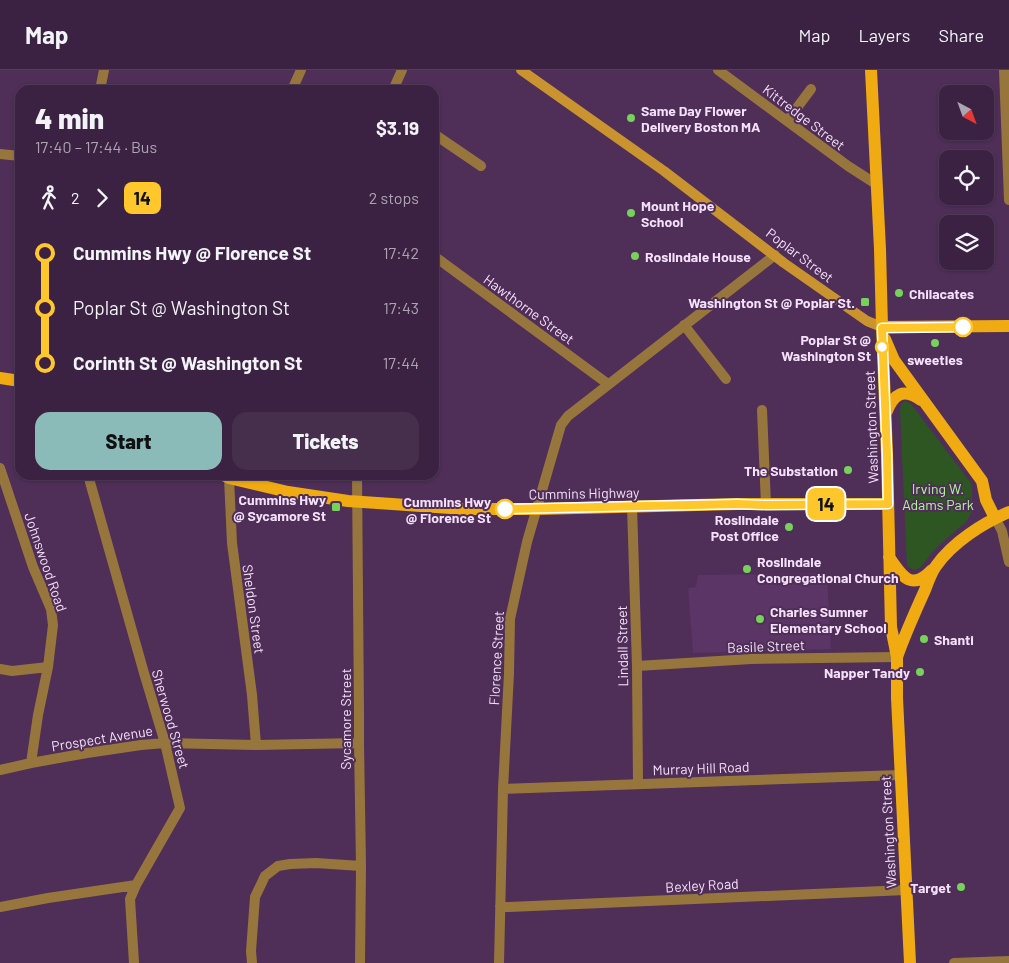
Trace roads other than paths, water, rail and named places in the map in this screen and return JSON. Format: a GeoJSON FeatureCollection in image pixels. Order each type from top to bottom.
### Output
{"type":"FeatureCollection","features":[{"type":"Feature","properties":{"kind":"main road","name":"Washington Street"},"geometry":{"type":"LineString","coordinates":[[871,70],[882,328],[891,627],[897,657],[900,775],[910,963]]}},
{"type":"Feature","properties":{"kind":"main road"},"geometry":{"type":"LineString","coordinates":[[995,518],[986,500],[982,481],[894,360],[886,344],[882,328],[1009,326]]}},
{"type":"Feature","properties":{"kind":"main road"},"geometry":{"type":"LineString","coordinates":[[0,378],[15,380]]}},
{"type":"Feature","properties":{"kind":"main road"},"geometry":{"type":"LineString","coordinates":[[885,415],[891,403],[899,395],[910,394],[926,403]]}},
{"type":"Feature","properties":{"kind":"main road","name":"Cummins Highway"},"geometry":{"type":"LineString","coordinates":[[242,480],[288,492],[357,502],[465,509],[737,504],[888,504]]}},
{"type":"Feature","properties":{"kind":"main road"},"geometry":{"type":"LineString","coordinates":[[889,557],[900,574],[908,580],[922,578],[946,554],[976,529],[1009,512]]}},
{"type":"Feature","properties":{"kind":"main road"},"geometry":{"type":"LineString","coordinates":[[897,657],[915,610],[936,566]]}},
{"type":"Feature","properties":{"kind":"street"},"geometry":{"type":"LineString","coordinates":[[101,85],[104,70]]}},
{"type":"Feature","properties":{"kind":"street"},"geometry":{"type":"LineString","coordinates":[[294,85],[301,70]]}},
{"type":"Feature","properties":{"kind":"street"},"geometry":{"type":"LineString","coordinates":[[395,85],[402,70]]}},
{"type":"Feature","properties":{"kind":"street","name":"Poplar Street"},"geometry":{"type":"LineString","coordinates":[[521,70],[664,171],[813,284],[865,320],[882,328]]}},
{"type":"Feature","properties":{"kind":"street","name":"Kittredge Street"},"geometry":{"type":"LineString","coordinates":[[718,70],[848,166],[876,184]]}},
{"type":"Feature","properties":{"kind":"street"},"geometry":{"type":"LineString","coordinates":[[1004,70],[1009,200]]}},
{"type":"Feature","properties":{"kind":"street"},"geometry":{"type":"LineString","coordinates":[[787,121],[811,89]]}},
{"type":"Feature","properties":{"kind":"street"},"geometry":{"type":"LineString","coordinates":[[439,137],[481,166]]}},
{"type":"Feature","properties":{"kind":"street"},"geometry":{"type":"LineString","coordinates":[[0,154],[15,156]]}},
{"type":"Feature","properties":{"kind":"street","name":"Florence Street"},"geometry":{"type":"LineString","coordinates":[[499,963],[503,789],[510,619],[527,542],[561,425],[568,416],[608,384],[775,256]]}},
{"type":"Feature","properties":{"kind":"street","name":"Hawthorne Street"},"geometry":{"type":"LineString","coordinates":[[439,260],[608,384]]}},
{"type":"Feature","properties":{"kind":"street"},"geometry":{"type":"LineString","coordinates":[[684,325],[726,379]]}},
{"type":"Feature","properties":{"kind":"street"},"geometry":{"type":"LineString","coordinates":[[762,410],[766,505]]}},
{"type":"Feature","properties":{"kind":"street","name":"Johnswood Road"},"geometry":{"type":"LineString","coordinates":[[0,468],[33,568],[51,609],[53,625],[48,667],[31,763]]}},
{"type":"Feature","properties":{"kind":"street","name":"Sherwood Street"},"geometry":{"type":"LineString","coordinates":[[89,480],[165,743],[180,808],[130,899],[134,963]]}},
{"type":"Feature","properties":{"kind":"street","name":"Sheldon Street"},"geometry":{"type":"LineString","coordinates":[[226,480],[256,744]]}},
{"type":"Feature","properties":{"kind":"street","name":"Sycamore Street"},"geometry":{"type":"LineString","coordinates":[[357,480],[361,866],[360,963]]}},
{"type":"Feature","properties":{"kind":"street","name":"Lindall Street"},"geometry":{"type":"LineString","coordinates":[[632,506],[637,666],[638,784]]}},
{"type":"Feature","properties":{"kind":"street"},"geometry":{"type":"LineString","coordinates":[[995,518],[1002,531],[1009,562]]}},
{"type":"Feature","properties":{"kind":"street","name":"Basile Street"},"geometry":{"type":"LineString","coordinates":[[637,666],[752,659],[897,657]]}},
{"type":"Feature","properties":{"kind":"street"},"geometry":{"type":"LineString","coordinates":[[0,669],[12,671],[48,667]]}},
{"type":"Feature","properties":{"kind":"street","name":"Prospect Avenue"},"geometry":{"type":"LineString","coordinates":[[0,770],[141,745],[165,743],[359,743]]}},
{"type":"Feature","properties":{"kind":"street","name":"Murray Hill Road"},"geometry":{"type":"LineString","coordinates":[[503,789],[900,775]]}},
{"type":"Feature","properties":{"kind":"street"},"geometry":{"type":"LineString","coordinates":[[252,963],[251,951],[255,897],[265,876],[278,866],[290,864],[316,863],[361,866]]}},
{"type":"Feature","properties":{"kind":"street"},"geometry":{"type":"LineString","coordinates":[[0,907],[136,885]]}},
{"type":"Feature","properties":{"kind":"street","name":"Bexley Road"},"geometry":{"type":"LineString","coordinates":[[500,906],[906,890]]}},
{"type":"Feature","properties":{"kind":"street"},"geometry":{"type":"LineString","coordinates":[[954,963],[1009,961]]}},
{"type":"Feature","properties":{"kind":"place","name":"Same Day Flower Delivery Boston MA"},"geometry":{"type":"Point","coordinates":[631,118]}},
{"type":"Feature","properties":{"kind":"place","name":"Mount Hope School"},"geometry":{"type":"Point","coordinates":[631,213]}},
{"type":"Feature","properties":{"kind":"place","name":"Roslindale House"},"geometry":{"type":"Point","coordinates":[635,256]}},
{"type":"Feature","properties":{"kind":"place","name":"Chilacates"},"geometry":{"type":"Point","coordinates":[899,293]}},
{"type":"Feature","properties":{"kind":"place","name":"Washington St @ Poplar St."},"geometry":{"type":"Point","coordinates":[865,302]}},
{"type":"Feature","properties":{"kind":"place","name":"sweeties"},"geometry":{"type":"Point","coordinates":[935,343]}},
{"type":"Feature","properties":{"kind":"place","name":"Poplar St @ Washington St"},"geometry":{"type":"Point","coordinates":[882,347]}},
{"type":"Feature","properties":{"kind":"place","name":"The Substation"},"geometry":{"type":"Point","coordinates":[848,470]}},
{"type":"Feature","properties":{"kind":"place","name":"Cummins Hwy @ Sycamore St"},"geometry":{"type":"Point","coordinates":[336,507]}},
{"type":"Feature","properties":{"kind":"place","name":"Cummins Hwy @ Florence St"},"geometry":{"type":"Point","coordinates":[505,509]}},
{"type":"Feature","properties":{"kind":"place","name":"Roslindale Post Office"},"geometry":{"type":"Point","coordinates":[789,527]}},
{"type":"Feature","properties":{"kind":"place","name":"Roslindale Congregational Church"},"geometry":{"type":"Point","coordinates":[747,569]}},
{"type":"Feature","properties":{"kind":"place","name":"Charles Sumner Elementary School"},"geometry":{"type":"Point","coordinates":[760,619]}},
{"type":"Feature","properties":{"kind":"place","name":"Shanti"},"geometry":{"type":"Point","coordinates":[924,639]}},
{"type":"Feature","properties":{"kind":"place","name":"Napper Tandy"},"geometry":{"type":"Point","coordinates":[920,672]}},
{"type":"Feature","properties":{"kind":"place","name":"Target"},"geometry":{"type":"Point","coordinates":[961,887]}},
{"type":"Feature","properties":{"kind":"park label","name":"Irving W. Adams Park"},"geometry":{"type":"Point","coordinates":[938,496]}}]}
